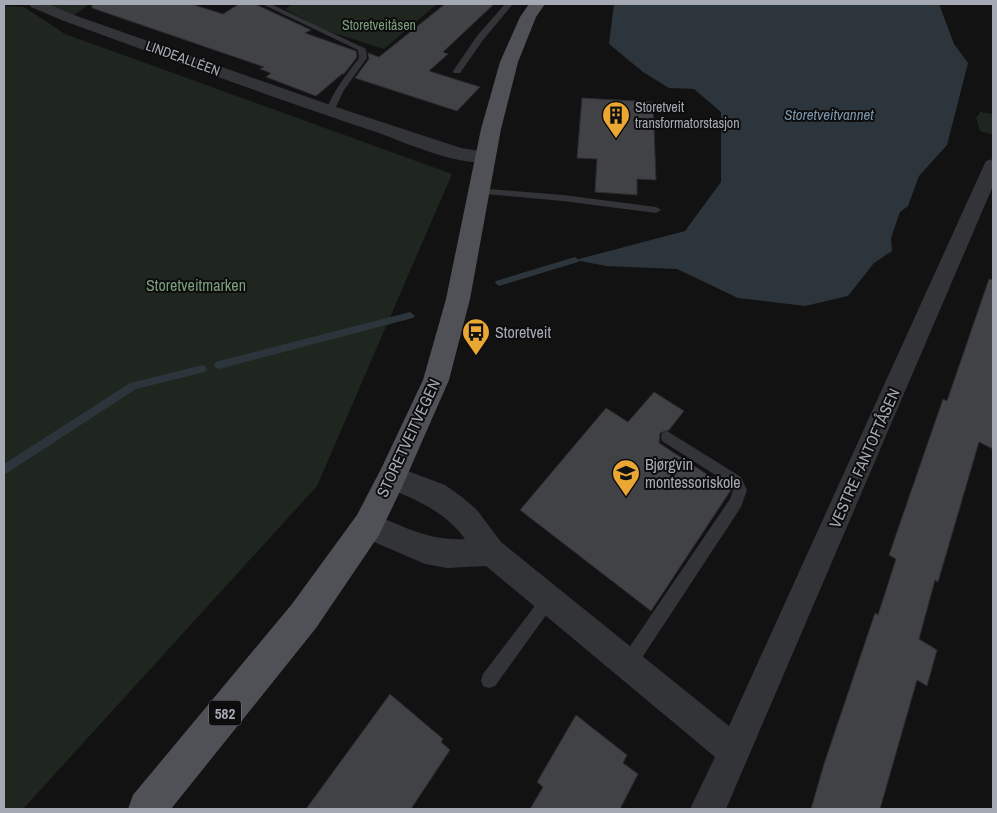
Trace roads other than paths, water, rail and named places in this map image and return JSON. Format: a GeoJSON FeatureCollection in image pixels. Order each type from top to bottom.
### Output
{"type":"FeatureCollection","features":[{"type":"Feature","properties":{"kind":"main road","name":"STORETVEITVEGEN"},"geometry":{"type":"LineString","coordinates":[[146,809],[304,616],[368,525],[392,476],[436,380],[458,300],[491,129],[509,62],[528,17],[537,4]]}},
{"type":"Feature","properties":{"kind":"street","name":"LINDEALLÉEN"},"geometry":{"type":"LineString","coordinates":[[36,4],[69,18],[330,112],[459,154],[486,157]]}},
{"type":"Feature","properties":{"kind":"street","name":"VESTRE FANTOFTÅSEN"},"geometry":{"type":"LineString","coordinates":[[708,809],[735,752],[993,165]]}},
{"type":"Feature","properties":{"kind":"street"},"geometry":{"type":"LineString","coordinates":[[392,476],[435,494],[467,518],[491,552],[735,752]]}},
{"type":"Feature","properties":{"kind":"street"},"geometry":{"type":"LineString","coordinates":[[368,525],[425,550],[447,554],[491,552]]}},
{"type":"Feature","properties":{"kind":"lane"},"geometry":{"type":"LineString","coordinates":[[266,4],[362,49],[363,58],[343,84],[334,99],[330,112]]}},
{"type":"Feature","properties":{"kind":"lane"},"geometry":{"type":"LineString","coordinates":[[457,71],[480,38],[509,4]]}},
{"type":"Feature","properties":{"kind":"lane"},"geometry":{"type":"LineString","coordinates":[[478,191],[563,198],[656,210]]}},
{"type":"Feature","properties":{"kind":"lane"},"geometry":{"type":"LineString","coordinates":[[628,664],[736,502],[740,490],[736,481],[666,437]]}},
{"type":"Feature","properties":{"kind":"lane"},"geometry":{"type":"LineString","coordinates":[[489,680],[549,599]]}},
{"type":"Feature","properties":{"kind":"water","name":"Storetveitvannet"},"geometry":{"type":"Polygon","coordinates":[[[614,4],[939,4],[954,44],[968,63],[947,145],[919,176],[908,206],[900,212],[891,238],[892,251],[874,263],[848,296],[805,306],[738,298],[677,269],[606,266],[575,260],[685,231],[721,182],[721,112],[694,89],[669,88],[643,72],[609,44],[614,4]]]}},
{"type":"Feature","properties":{"kind":"waterway"},"geometry":{"type":"LineString","coordinates":[[499,283],[575,260]]}},
{"type":"Feature","properties":{"kind":"waterway"},"geometry":{"type":"LineString","coordinates":[[219,365],[410,316]]}},
{"type":"Feature","properties":{"kind":"waterway"},"geometry":{"type":"LineString","coordinates":[[4,470],[133,386],[202,369]]}},
{"type":"Feature","properties":{"kind":"place","name":"Storetveit transformatorstasjon"},"geometry":{"type":"Point","coordinates":[616,139]}},
{"type":"Feature","properties":{"kind":"place","name":"Storetveit"},"geometry":{"type":"Point","coordinates":[476,356]}},
{"type":"Feature","properties":{"kind":"place","name":"Bjørgvin montessoriskole"},"geometry":{"type":"Point","coordinates":[626,497]}},
{"type":"Feature","properties":{"kind":"park label","name":"Storetveitåsen"},"geometry":{"type":"Point","coordinates":[379,25]}},
{"type":"Feature","properties":{"kind":"park label","name":"Storetveitmarken"},"geometry":{"type":"Point","coordinates":[196,285]}}]}
